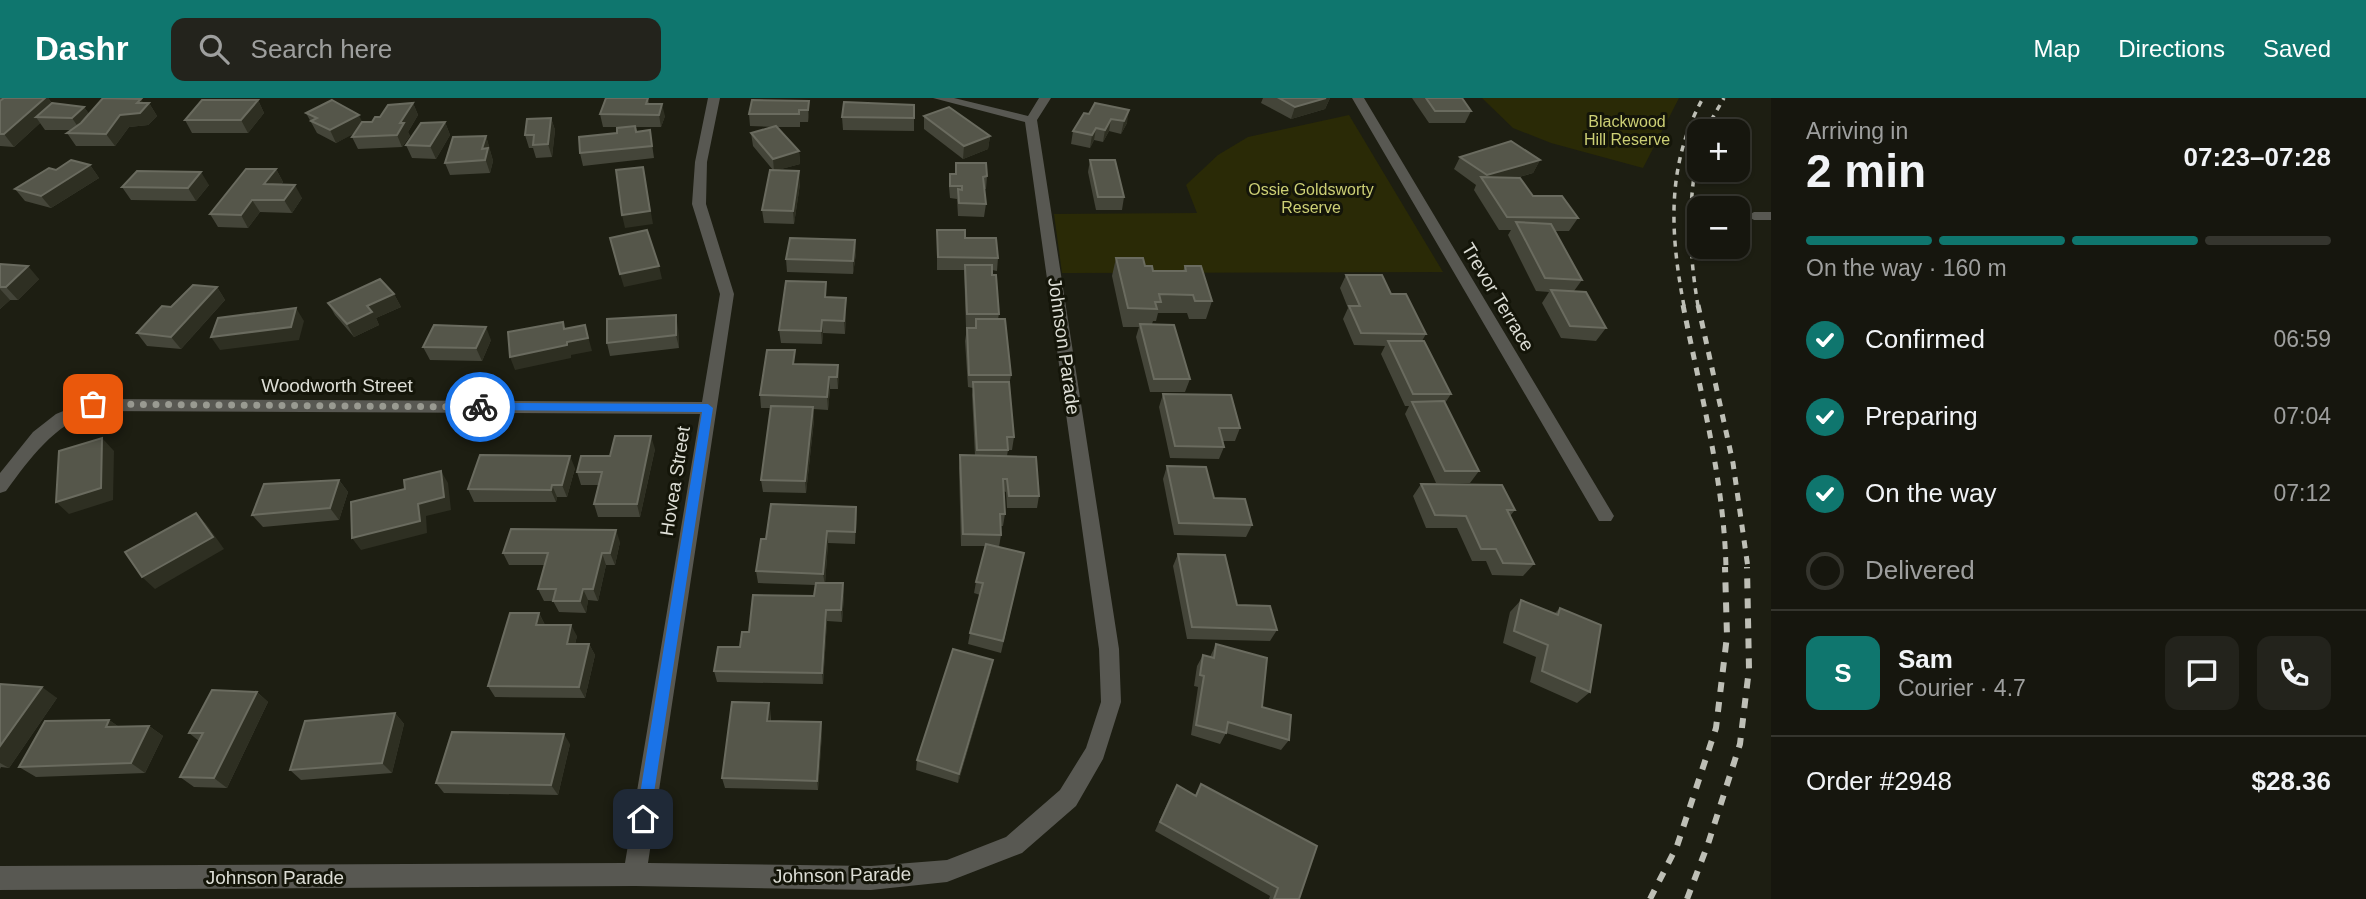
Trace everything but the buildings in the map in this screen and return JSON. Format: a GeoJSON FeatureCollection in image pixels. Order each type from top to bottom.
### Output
{"type":"FeatureCollection","features":[{"type":"Feature","properties":{"kind":"street","name":"Hovea Street"},"geometry":{"type":"LineString","coordinates":[[635,874],[727,294],[699,204],[701,162],[715,98]]}},
{"type":"Feature","properties":{"kind":"street"},"geometry":{"type":"LineString","coordinates":[[939,98],[1031,120],[1045,98]]}},
{"type":"Feature","properties":{"kind":"street","name":"Trevor Terrace"},"geometry":{"type":"LineString","coordinates":[[1358,98],[1605,516]]}},
{"type":"Feature","properties":{"kind":"street","name":"Johnson Parade"},"geometry":{"type":"LineString","coordinates":[[0,878],[635,874],[871,878],[947,871],[1014,845],[1068,798],[1095,752],[1111,702],[1109,649],[1031,120]]}},
{"type":"Feature","properties":{"kind":"street"},"geometry":{"type":"LineString","coordinates":[[1754,216],[1771,216]]}},
{"type":"Feature","properties":{"kind":"street","name":"Woodworth Street"},"geometry":{"type":"LineString","coordinates":[[0,486],[42,431],[63,416],[93,404],[708,408]]}},
{"type":"Feature","properties":{"kind":"green space","name":"Blackwood Hill Reserve"},"geometry":{"type":"Polygon","coordinates":[[[1482,98],[1679,98],[1643,168],[1551,143],[1513,128],[1482,98]]]}},
{"type":"Feature","properties":{"kind":"green space","name":"Ossie Goldsworty Reserve"},"geometry":{"type":"Polygon","coordinates":[[[1349,115],[1443,272],[1062,273],[1054,214],[1197,213],[1186,185],[1218,155],[1248,137],[1349,115]]]}},
{"type":"Feature","properties":{"kind":"railway"},"geometry":{"type":"LineString","coordinates":[[1684,306],[1676,252],[1674,200],[1682,148],[1703,98]]}},
{"type":"Feature","properties":{"kind":"railway"},"geometry":{"type":"LineString","coordinates":[[1712,119],[1724,98]]}},
{"type":"Feature","properties":{"kind":"railway"},"geometry":{"type":"LineString","coordinates":[[1694,182],[1691,228],[1698,306]]}},
{"type":"Feature","properties":{"kind":"railway"},"geometry":{"type":"LineString","coordinates":[[1683,305],[1716,469],[1726,568]]}},
{"type":"Feature","properties":{"kind":"railway"},"geometry":{"type":"LineString","coordinates":[[1698,305],[1733,463],[1748,568]]}},
{"type":"Feature","properties":{"kind":"railway"},"geometry":{"type":"LineString","coordinates":[[1650,899],[1677,846],[1716,728],[1727,636],[1725,567]]}},
{"type":"Feature","properties":{"kind":"railway"},"geometry":{"type":"LineString","coordinates":[[1687,899],[1740,744],[1749,669],[1747,567]]}},
{"type":"Feature","properties":{"kind":"way so far"},"geometry":{"type":"LineString","coordinates":[[93,404],[480,407]]}},
{"type":"Feature","properties":{"kind":"route"},"geometry":{"type":"LineString","coordinates":[[480,407],[708,408],[643,819]]}}]}
